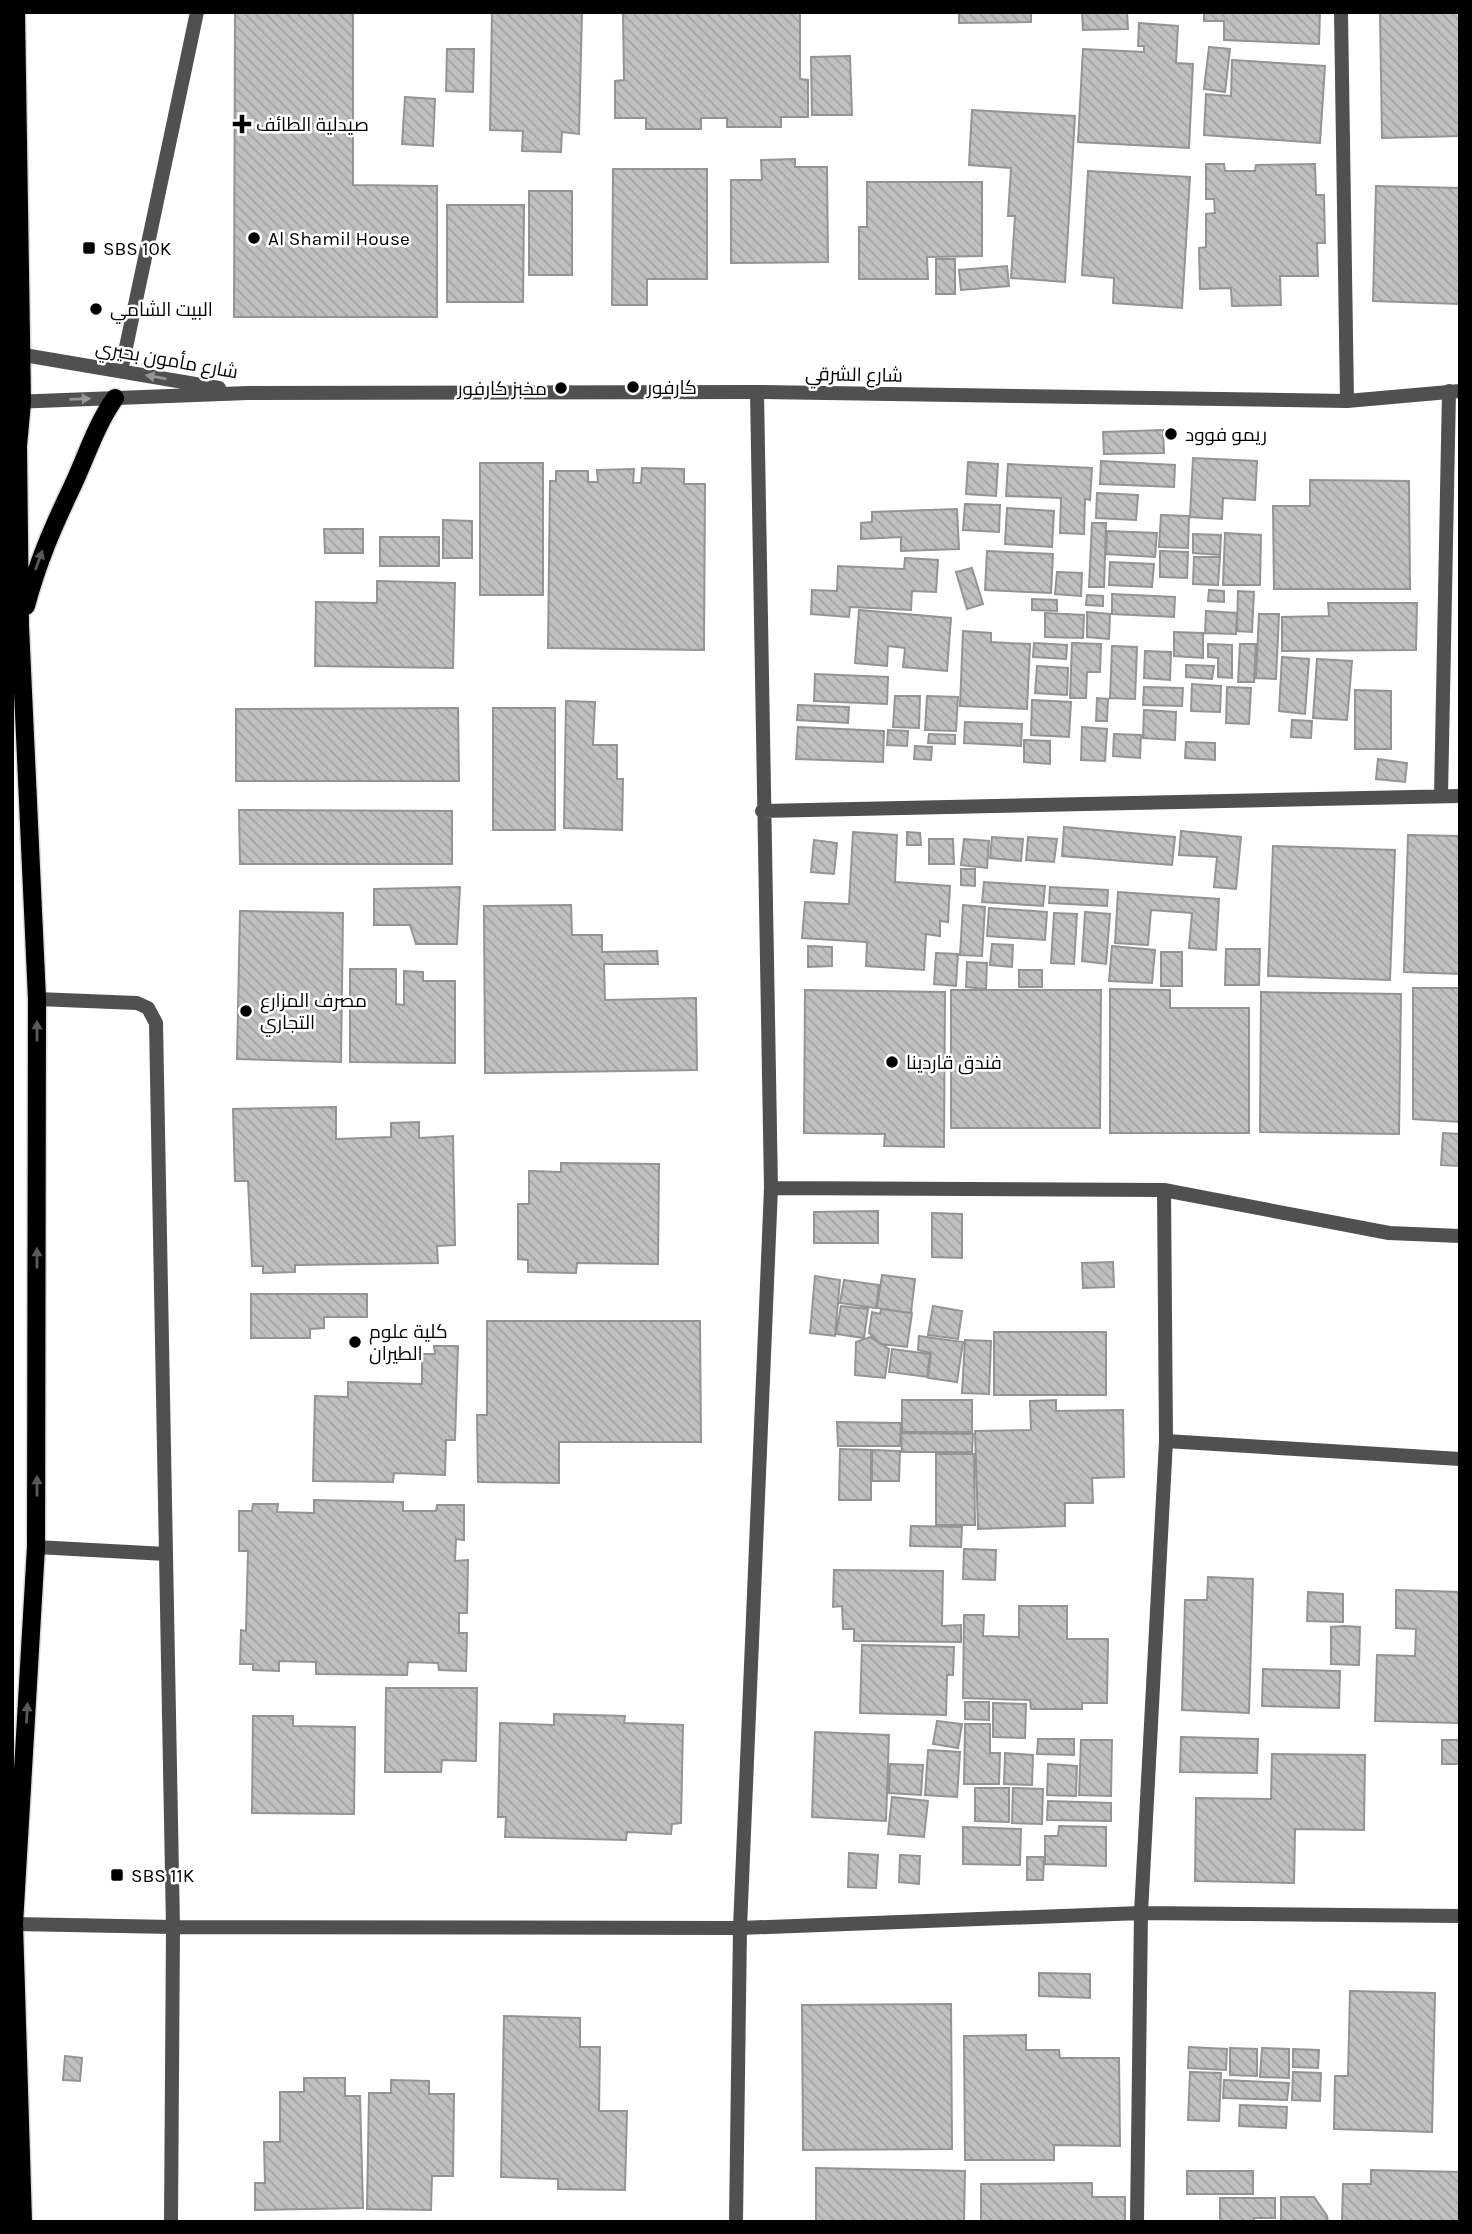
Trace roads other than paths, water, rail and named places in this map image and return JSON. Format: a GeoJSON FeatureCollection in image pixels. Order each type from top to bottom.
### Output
{"type":"FeatureCollection","features":[{"type":"Feature","properties":{"kind":"main road"},"geometry":{"type":"LineString","coordinates":[[16,12],[20,626],[37,999],[36,1547],[14,1924],[23,2222]]}},
{"type":"Feature","properties":{"kind":"main road"},"geometry":{"type":"LineString","coordinates":[[20,626],[36,566],[101,418],[116,398]]}},
{"type":"Feature","properties":{"kind":"street"},"geometry":{"type":"LineString","coordinates":[[121,371],[197,12]]}},
{"type":"Feature","properties":{"kind":"street"},"geometry":{"type":"LineString","coordinates":[[1342,12],[1347,401]]}},
{"type":"Feature","properties":{"kind":"street","name":"شارع مأمون بحيري"},"geometry":{"type":"LineString","coordinates":[[17,353],[248,393]]}},
{"type":"Feature","properties":{"kind":"street"},"geometry":{"type":"LineString","coordinates":[[1441,796],[1455,391]]}},
{"type":"Feature","properties":{"kind":"street","name":"شارع الشرقي"},"geometry":{"type":"LineString","coordinates":[[248,393],[757,392],[1347,401],[1455,391]]}},
{"type":"Feature","properties":{"kind":"street"},"geometry":{"type":"LineString","coordinates":[[736,2222],[740,1928],[771,1188],[762,811],[757,392]]}},
{"type":"Feature","properties":{"kind":"street","name":"شارع مأمون بحيري"},"geometry":{"type":"LineString","coordinates":[[17,402],[248,393]]}},
{"type":"Feature","properties":{"kind":"street"},"geometry":{"type":"LineString","coordinates":[[762,811],[1460,796]]}},
{"type":"Feature","properties":{"kind":"street"},"geometry":{"type":"LineString","coordinates":[[37,999],[137,1003],[148,1008],[156,1023],[173,1927],[171,2222]]}},
{"type":"Feature","properties":{"kind":"street"},"geometry":{"type":"LineString","coordinates":[[771,1188],[1164,1190],[1389,1233],[1460,1236]]}},
{"type":"Feature","properties":{"kind":"street"},"geometry":{"type":"LineString","coordinates":[[1137,2222],[1141,1913],[1166,1441],[1164,1190]]}},
{"type":"Feature","properties":{"kind":"street"},"geometry":{"type":"LineString","coordinates":[[1166,1441],[1460,1460]]}},
{"type":"Feature","properties":{"kind":"street"},"geometry":{"type":"LineString","coordinates":[[36,1547],[166,1554]]}},
{"type":"Feature","properties":{"kind":"street"},"geometry":{"type":"LineString","coordinates":[[14,1924],[173,1927],[740,1928],[1141,1913],[1460,1916]]}},
{"type":"Feature","properties":{"kind":"place","name":"صيدلية الطائف"},"geometry":{"type":"Point","coordinates":[242,124]}},
{"type":"Feature","properties":{"kind":"place","name":"Al Shamil House"},"geometry":{"type":"Point","coordinates":[254,238]}},
{"type":"Feature","properties":{"kind":"place","name":"SBS 10K"},"geometry":{"type":"Point","coordinates":[89,248]}},
{"type":"Feature","properties":{"kind":"place","name":"البيت الشامي"},"geometry":{"type":"Point","coordinates":[96,309]}},
{"type":"Feature","properties":{"kind":"place","name":"كارفور"},"geometry":{"type":"Point","coordinates":[633,387]}},
{"type":"Feature","properties":{"kind":"place","name":"مخبز كارفور"},"geometry":{"type":"Point","coordinates":[561,388]}},
{"type":"Feature","properties":{"kind":"place","name":"ريمو فوود"},"geometry":{"type":"Point","coordinates":[1171,434]}},
{"type":"Feature","properties":{"kind":"place","name":"مصرف المزارع التجاري"},"geometry":{"type":"Point","coordinates":[246,1011]}},
{"type":"Feature","properties":{"kind":"place","name":"فندق قاردينا"},"geometry":{"type":"Point","coordinates":[892,1062]}},
{"type":"Feature","properties":{"kind":"place","name":"كلية علوم الطيران"},"geometry":{"type":"Point","coordinates":[355,1342]}},
{"type":"Feature","properties":{"kind":"place","name":"SBS 11K"},"geometry":{"type":"Point","coordinates":[117,1875]}}]}
